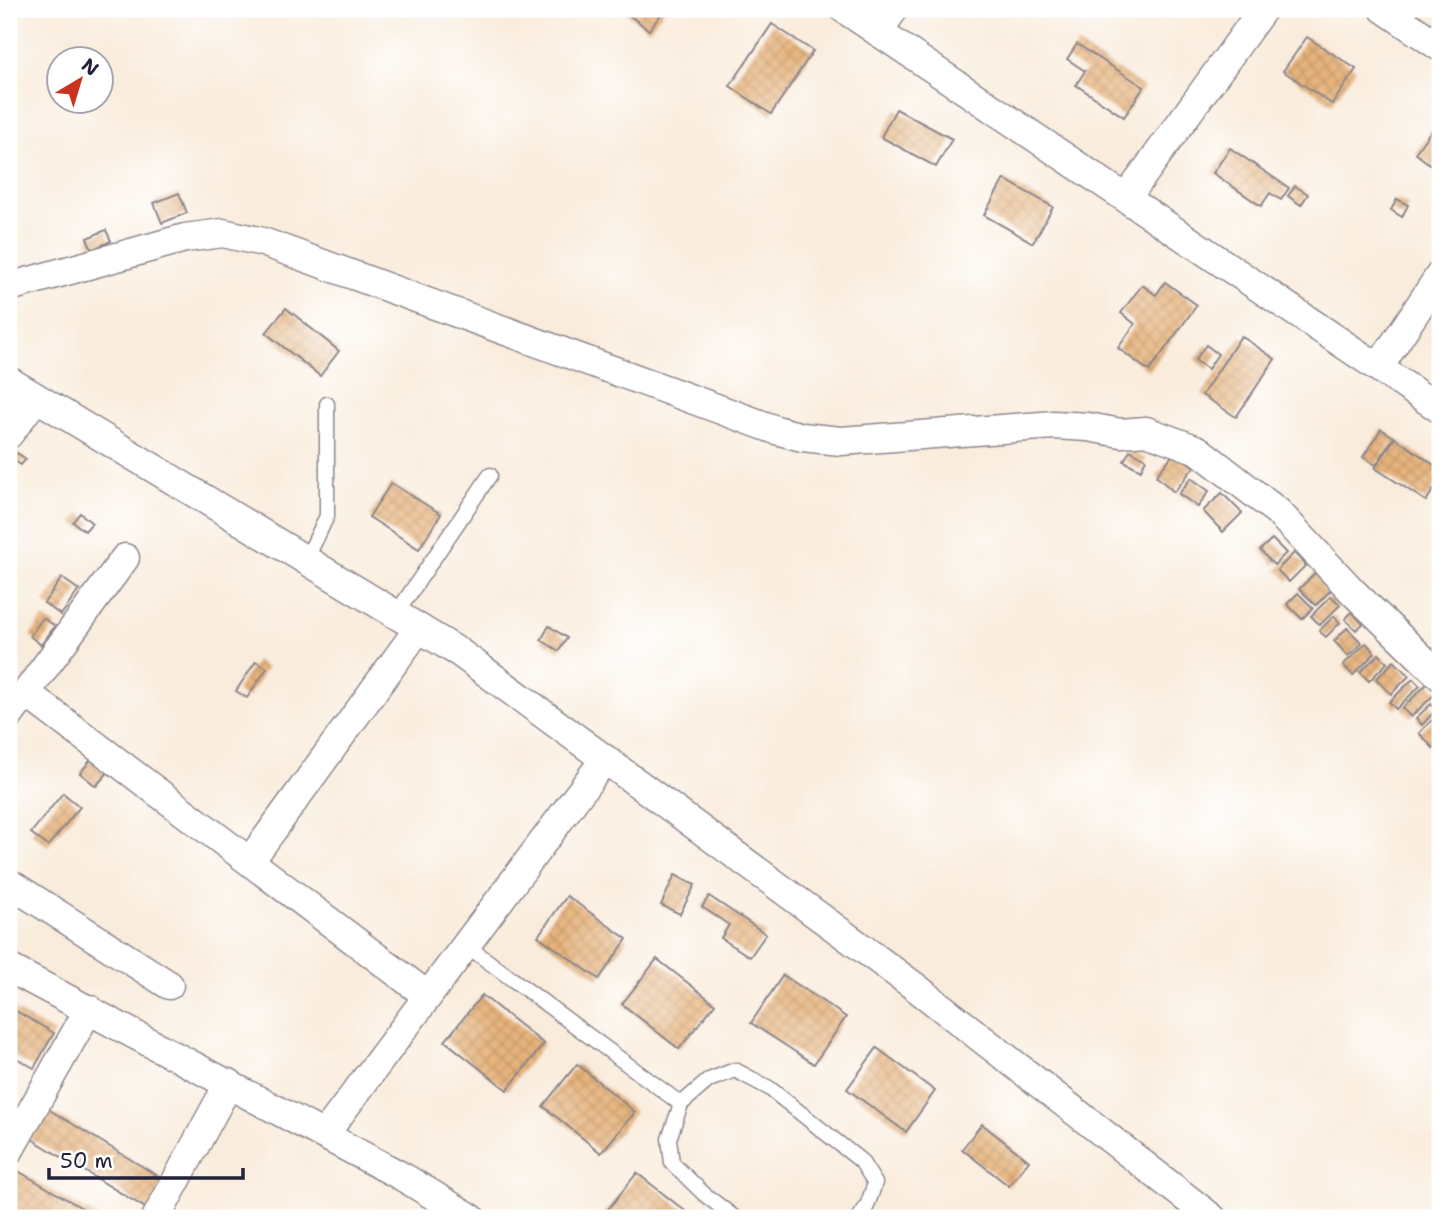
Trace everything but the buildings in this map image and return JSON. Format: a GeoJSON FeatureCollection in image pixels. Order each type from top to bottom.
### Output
{"type":"FeatureCollection","features":[{"type":"Feature","properties":{"kind":"street"},"geometry":{"type":"LineString","coordinates":[[844,9],[886,20],[1127,197],[1440,409]]}},
{"type":"Feature","properties":{"kind":"street"},"geometry":{"type":"LineString","coordinates":[[1127,197],[1263,9]]}},
{"type":"Feature","properties":{"kind":"street"},"geometry":{"type":"LineString","coordinates":[[1384,9],[1440,47]]}},
{"type":"Feature","properties":{"kind":"street"},"geometry":{"type":"LineString","coordinates":[[9,287],[185,238],[223,233],[263,242],[802,437],[841,442],[1054,425],[1121,433],[1146,431],[1198,450],[1279,512],[1354,593],[1440,676]]}},
{"type":"Feature","properties":{"kind":"street"},"geometry":{"type":"LineString","coordinates":[[1379,367],[1440,275]]}},
{"type":"Feature","properties":{"kind":"street"},"geometry":{"type":"LineString","coordinates":[[9,381],[460,653],[914,986],[1212,1218]]}},
{"type":"Feature","properties":{"kind":"street"},"geometry":{"type":"LineString","coordinates":[[9,433],[36,398]]}},
{"type":"Feature","properties":{"kind":"street"},"geometry":{"type":"LineString","coordinates":[[9,716],[125,558]]}},
{"type":"Feature","properties":{"kind":"street"},"geometry":{"type":"LineString","coordinates":[[250,861],[407,621]]}},
{"type":"Feature","properties":{"kind":"street"},"geometry":{"type":"LineString","coordinates":[[26,693],[428,996]]}},
{"type":"Feature","properties":{"kind":"street"},"geometry":{"type":"LineString","coordinates":[[324,1135],[605,759]]}},
{"type":"Feature","properties":{"kind":"street"},"geometry":{"type":"LineString","coordinates":[[9,883],[169,985]]}},
{"type":"Feature","properties":{"kind":"street"},"geometry":{"type":"LineString","coordinates":[[9,968],[403,1177],[471,1218]]}},
{"type":"Feature","properties":{"kind":"street"},"geometry":{"type":"LineString","coordinates":[[9,1151],[89,1009]]}},
{"type":"Feature","properties":{"kind":"street"},"geometry":{"type":"LineString","coordinates":[[156,1218],[229,1083]]}},
{"type":"Feature","properties":{"kind":"lane"},"geometry":{"type":"LineString","coordinates":[[306,560],[327,516],[327,404]]}},
{"type":"Feature","properties":{"kind":"lane"},"geometry":{"type":"LineString","coordinates":[[407,621],[490,475]]}},
{"type":"Feature","properties":{"kind":"lane"},"geometry":{"type":"LineString","coordinates":[[466,945],[681,1104]]}},
{"type":"Feature","properties":{"kind":"lane"},"geometry":{"type":"LineString","coordinates":[[730,1217],[672,1163],[669,1139],[681,1104],[709,1080],[735,1070],[769,1088],[861,1161],[874,1182],[867,1206],[859,1218]]}}]}
